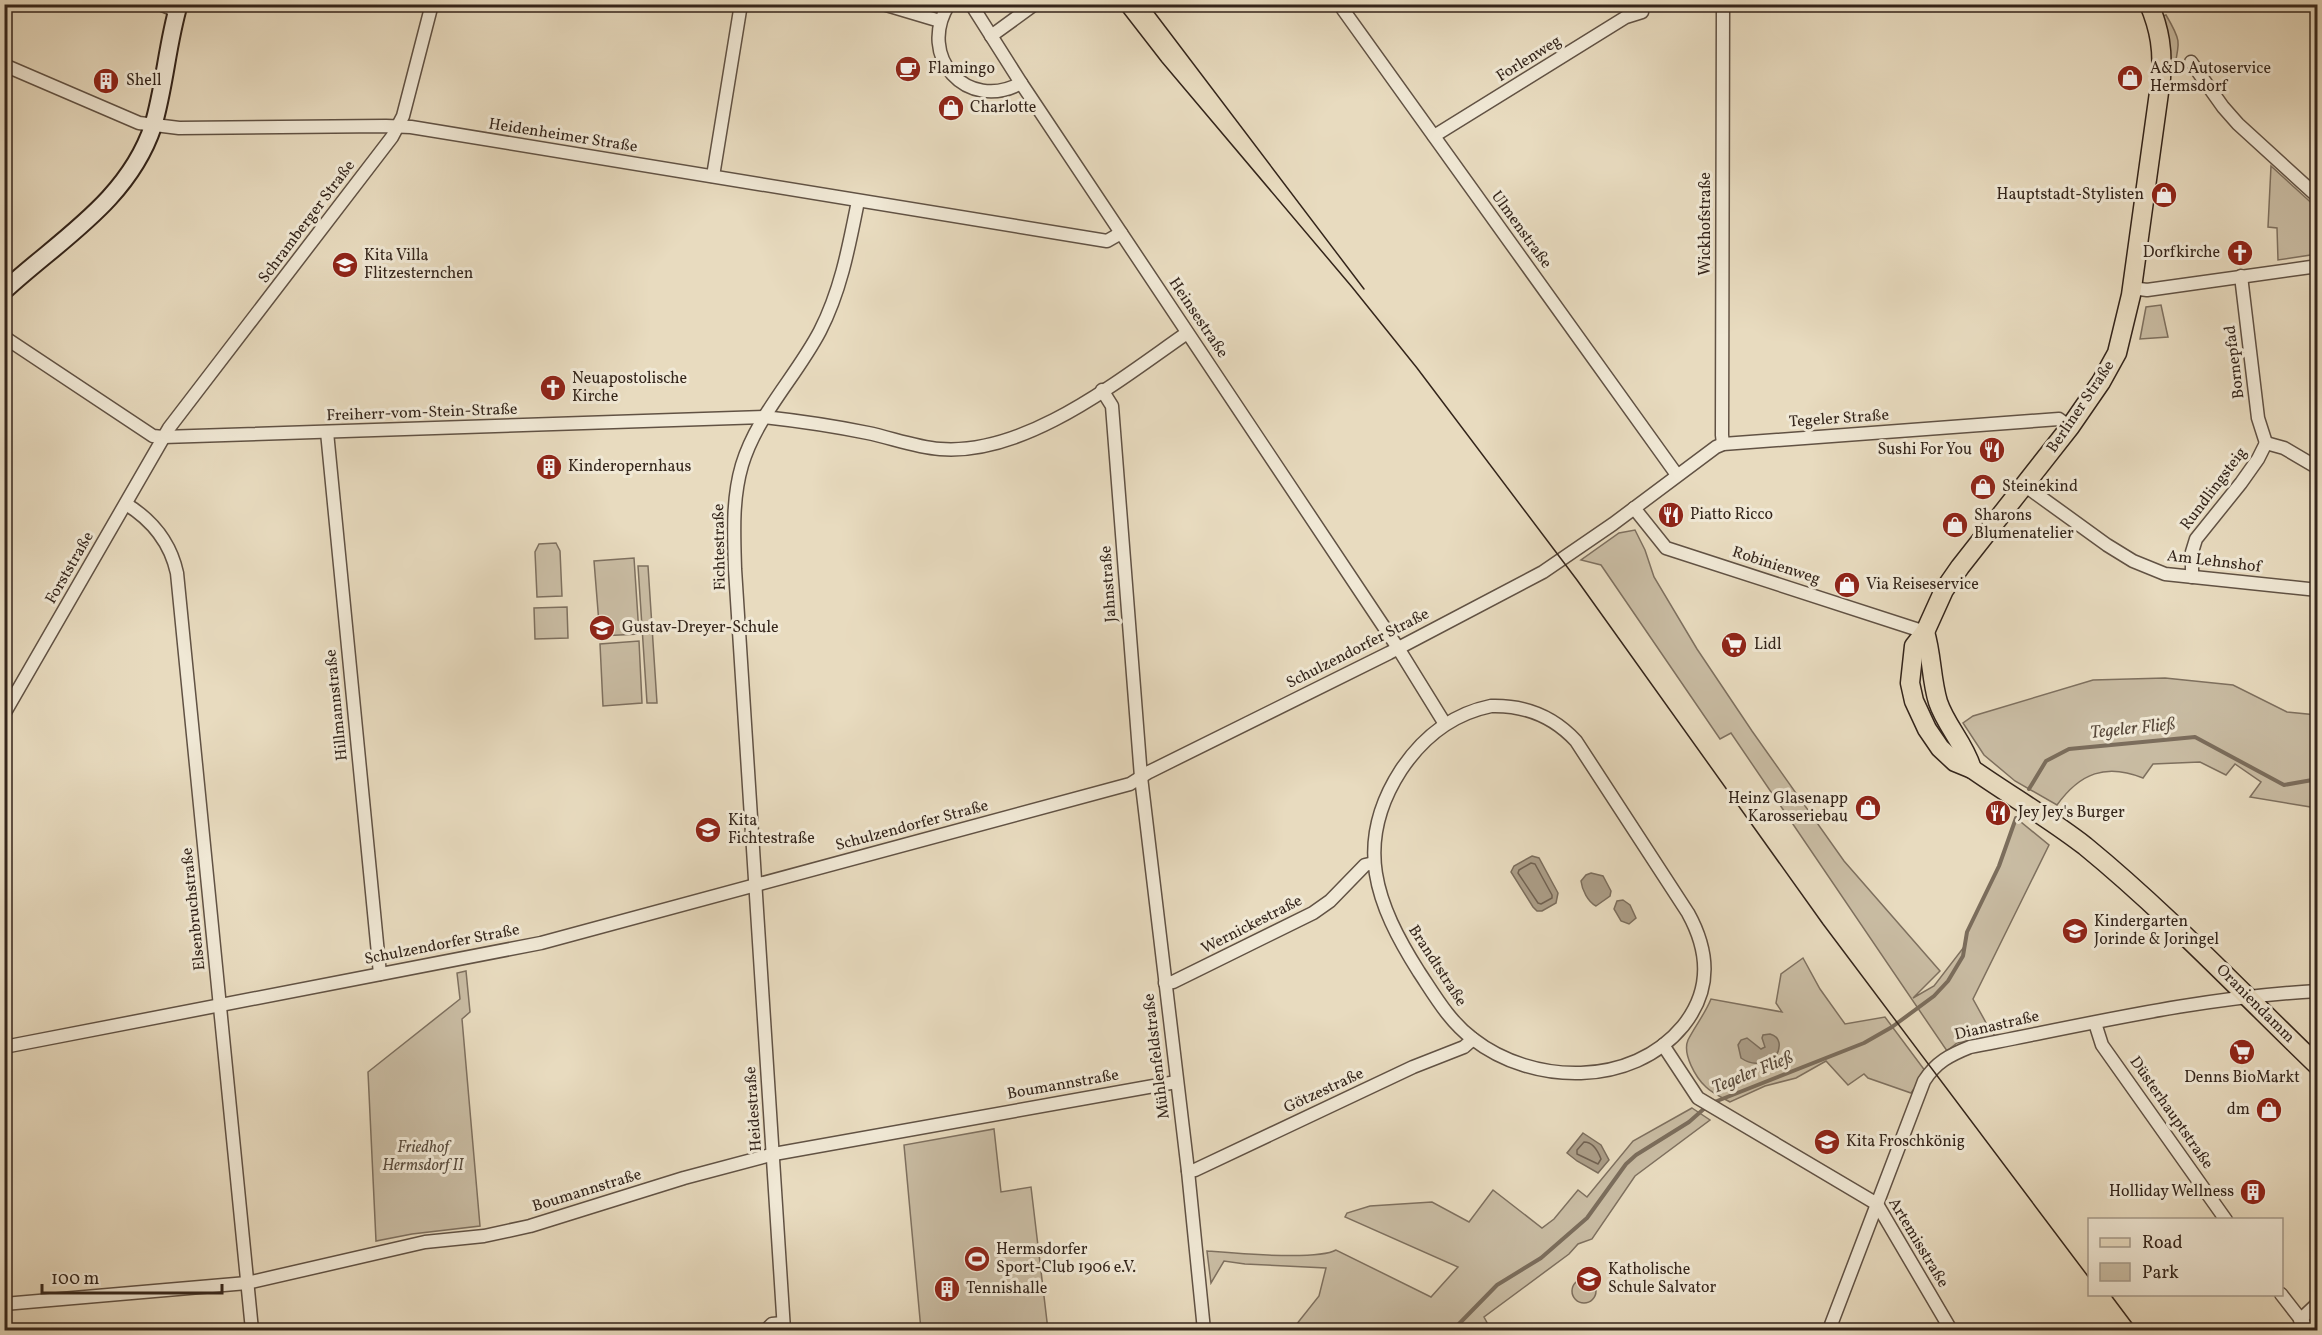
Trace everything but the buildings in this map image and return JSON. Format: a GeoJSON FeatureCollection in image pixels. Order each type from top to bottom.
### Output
{"type":"FeatureCollection","features":[{"type":"Feature","properties":{"kind":"main road","name":"Berliner Straße"},"geometry":{"type":"LineString","coordinates":[[1925,632],[1944,590],[2070,427],[2101,382],[2117,352],[2127,320],[2132,288],[2163,57],[2161,37],[2149,4]]}},
{"type":"Feature","properties":{"kind":"main road"},"geometry":{"type":"LineString","coordinates":[[4,291],[77,230],[114,194],[134,167],[153,126],[178,8]]}},
{"type":"Feature","properties":{"kind":"main road","name":"Oraniendamm"},"geometry":{"type":"LineString","coordinates":[[1925,632],[1931,651],[1937,699],[1945,718],[1968,753],[1971,769],[2082,845],[2126,881],[2318,1066]]}},
{"type":"Feature","properties":{"kind":"street"},"geometry":{"type":"LineString","coordinates":[[160,4],[178,8]]}},
{"type":"Feature","properties":{"kind":"street","name":"Schramberger Straße"},"geometry":{"type":"LineString","coordinates":[[163,437],[398,127],[404,116],[432,4]]}},
{"type":"Feature","properties":{"kind":"street"},"geometry":{"type":"LineString","coordinates":[[713,176],[741,4]]}},
{"type":"Feature","properties":{"kind":"street"},"geometry":{"type":"LineString","coordinates":[[883,4],[940,21]]}},
{"type":"Feature","properties":{"kind":"street"},"geometry":{"type":"LineString","coordinates":[[949,4],[940,21],[937,36],[938,46],[948,70],[955,78],[971,88],[993,93],[1021,83]]}},
{"type":"Feature","properties":{"kind":"street","name":"Heinsestraße"},"geometry":{"type":"LineString","coordinates":[[971,4],[1021,83],[1398,648]]}},
{"type":"Feature","properties":{"kind":"street"},"geometry":{"type":"LineString","coordinates":[[991,36],[1035,4]]}},
{"type":"Feature","properties":{"kind":"street","name":"Ulmenstraße"},"geometry":{"type":"LineString","coordinates":[[1339,4],[1677,475]]}},
{"type":"Feature","properties":{"kind":"street","name":"Wickhofstraße"},"geometry":{"type":"LineString","coordinates":[[1723,4],[1722,435],[1724,444]]}},
{"type":"Feature","properties":{"kind":"street","name":"Forlenweg"},"geometry":{"type":"LineString","coordinates":[[1434,136],[1626,18],[1642,12]]}},
{"type":"Feature","properties":{"kind":"street"},"geometry":{"type":"LineString","coordinates":[[2191,62],[2238,124],[2318,197]]}},
{"type":"Feature","properties":{"kind":"street","name":"Heidenheimer Straße"},"geometry":{"type":"LineString","coordinates":[[4,65],[139,123],[153,126],[179,128],[398,127],[1107,241],[1121,233]]}},
{"type":"Feature","properties":{"kind":"street","name":"Fichtestraße"},"geometry":{"type":"LineString","coordinates":[[757,885],[734,524],[735,498],[742,464],[765,417],[806,357],[830,309],[848,251],[858,201]]}},
{"type":"Feature","properties":{"kind":"street"},"geometry":{"type":"LineString","coordinates":[[2132,288],[2147,290],[2318,266]]}},
{"type":"Feature","properties":{"kind":"street","name":"Bornepfad"},"geometry":{"type":"LineString","coordinates":[[2241,276],[2258,418],[2266,443]]}},
{"type":"Feature","properties":{"kind":"street","name":"Freiherr-vom-Stein-Straße"},"geometry":{"type":"LineString","coordinates":[[163,437],[765,417],[817,423],[931,448],[964,449],[1008,441],[1050,424],[1187,333]]}},
{"type":"Feature","properties":{"kind":"street"},"geometry":{"type":"LineString","coordinates":[[4,336],[153,436],[163,437]]}},
{"type":"Feature","properties":{"kind":"street","name":"Jahnstraße"},"geometry":{"type":"LineString","coordinates":[[1102,390],[1112,406],[1140,777]]}},
{"type":"Feature","properties":{"kind":"street","name":"Tegeler Straße"},"geometry":{"type":"LineString","coordinates":[[1632,510],[1716,447],[1724,444],[2059,419],[2070,427]]}},
{"type":"Feature","properties":{"kind":"street","name":"Hillmannstraße"},"geometry":{"type":"LineString","coordinates":[[327,432],[380,974]]}},
{"type":"Feature","properties":{"kind":"street","name":"Forststraße"},"geometry":{"type":"LineString","coordinates":[[4,714],[163,437]]}},
{"type":"Feature","properties":{"kind":"street","name":"Rundlingsteig"},"geometry":{"type":"LineString","coordinates":[[2192,577],[2192,552],[2196,539],[2241,483],[2266,443],[2284,448],[2318,468]]}},
{"type":"Feature","properties":{"kind":"street","name":"Am Lehnshof"},"geometry":{"type":"LineString","coordinates":[[2024,486],[2133,561],[2165,574],[2318,590]]}},
{"type":"Feature","properties":{"kind":"street","name":"Elsenbruchstraße"},"geometry":{"type":"LineString","coordinates":[[126,504],[155,525],[169,548],[177,573],[252,1330]]}},
{"type":"Feature","properties":{"kind":"street","name":"Schulzendorfer Straße"},"geometry":{"type":"LineString","coordinates":[[4,1047],[552,940],[1130,784],[1543,572],[1632,510]]}},
{"type":"Feature","properties":{"kind":"street","name":"Robinienweg"},"geometry":{"type":"LineString","coordinates":[[1632,510],[1666,548],[1925,632]]}},
{"type":"Feature","properties":{"kind":"street"},"geometry":{"type":"LineString","coordinates":[[1398,648],[1445,724]]}},
{"type":"Feature","properties":{"kind":"street","name":"Brandtstraße"},"geometry":{"type":"LineString","coordinates":[[1491,706],[1517,707],[1540,714],[1567,731],[1585,753],[1688,913],[1701,939],[1705,964],[1697,1005],[1682,1027],[1663,1045],[1623,1066],[1600,1072],[1576,1074],[1547,1071],[1500,1055],[1473,1039],[1445,1012],[1402,945],[1383,905],[1374,863],[1378,823],[1387,795],[1407,761],[1421,745],[1445,724],[1479,709],[1491,706]]}},
{"type":"Feature","properties":{"kind":"street","name":"Mühlenfeldstraße"},"geometry":{"type":"LineString","coordinates":[[1140,777],[1188,1172],[1204,1330]]}},
{"type":"Feature","properties":{"kind":"street","name":"Wernickestraße"},"geometry":{"type":"LineString","coordinates":[[1165,983],[1173,982],[1312,914],[1330,901],[1365,865],[1374,863]]}},
{"type":"Feature","properties":{"kind":"street","name":"Heidestraße"},"geometry":{"type":"LineString","coordinates":[[757,885],[783,1327]]}},
{"type":"Feature","properties":{"kind":"street","name":"Dianastraße"},"geometry":{"type":"LineString","coordinates":[[1829,1330],[1924,1081],[1933,1068],[1948,1055],[1970,1047],[2246,996],[2318,991]]}},
{"type":"Feature","properties":{"kind":"street","name":"Düsterhauptstraße"},"geometry":{"type":"LineString","coordinates":[[2095,1023],[2102,1045],[2225,1218]]}},
{"type":"Feature","properties":{"kind":"street","name":"Götzestraße"},"geometry":{"type":"LineString","coordinates":[[1188,1172],[1413,1067],[1464,1047],[1473,1039]]}},
{"type":"Feature","properties":{"kind":"street","name":"Artemisstraße"},"geometry":{"type":"LineString","coordinates":[[1663,1045],[1698,1098],[1877,1204],[1952,1330]]}},
{"type":"Feature","properties":{"kind":"street","name":"Boumannstraße"},"geometry":{"type":"LineString","coordinates":[[4,1304],[247,1283],[425,1242],[484,1236],[530,1226],[684,1178],[774,1154],[1176,1082]]}},
{"type":"Feature","properties":{"kind":"street"},"geometry":{"type":"LineString","coordinates":[[2282,1296],[2309,1330]]}},
{"type":"Feature","properties":{"kind":"street"},"geometry":{"type":"LineString","coordinates":[[2300,1320],[2318,1303]]}},
{"type":"Feature","properties":{"kind":"street"},"geometry":{"type":"LineString","coordinates":[[766,1330],[772,1324],[783,1327]]}},
{"type":"Feature","properties":{"kind":"green space"},"geometry":{"type":"Polygon","coordinates":[[[2166,15],[2178,42],[2173,73],[2169,72],[2170,49],[2163,16],[2166,15]]]}},
{"type":"Feature","properties":{"kind":"green space"},"geometry":{"type":"Polygon","coordinates":[[[2271,166],[2317,208],[2317,254],[2278,260],[2277,228],[2268,227],[2271,166]]]}},
{"type":"Feature","properties":{"kind":"green space"},"geometry":{"type":"Polygon","coordinates":[[[2161,305],[2168,337],[2140,339],[2146,307],[2161,305]]]}},
{"type":"Feature","properties":{"kind":"green space"},"geometry":{"type":"Polygon","coordinates":[[[1635,530],[1654,577],[1697,649],[1752,731],[1844,861],[1940,971],[1913,998],[1934,986],[1964,947],[1967,932],[1999,866],[2016,818],[2049,845],[1973,999],[1995,1036],[1957,1043],[1947,1051],[1731,733],[1720,739],[1601,565],[1581,560],[1619,533],[1635,530]]]}},
{"type":"Feature","properties":{"kind":"green space"},"geometry":{"type":"Polygon","coordinates":[[[556,543],[560,551],[562,596],[537,597],[535,552],[539,544],[556,543]]]}},
{"type":"Feature","properties":{"kind":"green space"},"geometry":{"type":"Polygon","coordinates":[[[634,558],[639,634],[600,636],[594,561],[634,558]]]}},
{"type":"Feature","properties":{"kind":"green space"},"geometry":{"type":"Polygon","coordinates":[[[638,566],[648,566],[657,703],[647,703],[638,566]]]}},
{"type":"Feature","properties":{"kind":"green space"},"geometry":{"type":"Polygon","coordinates":[[[567,607],[568,638],[535,639],[534,608],[567,607]]]}},
{"type":"Feature","properties":{"kind":"green space"},"geometry":{"type":"Polygon","coordinates":[[[639,641],[642,703],[603,706],[600,644],[639,641]]]}},
{"type":"Feature","properties":{"kind":"green space"},"geometry":{"type":"Polygon","coordinates":[[[2165,678],[2233,685],[2287,712],[2317,715],[2317,808],[2250,797],[2261,782],[2235,764],[2226,775],[2200,762],[2153,764],[2143,778],[2117,771],[2095,774],[2075,785],[2057,805],[2015,781],[1984,755],[1963,723],[1973,716],[2093,680],[2165,678]]]}},
{"type":"Feature","properties":{"kind":"green space"},"geometry":{"type":"Polygon","coordinates":[[[1803,958],[1820,989],[1845,1024],[1885,1017],[1926,1072],[1911,1093],[1868,1078],[1864,1074],[1848,1085],[1826,1061],[1796,1078],[1765,1086],[1730,1102],[1702,1083],[1688,1059],[1687,1046],[1688,1040],[1711,999],[1782,1012],[1776,1003],[1781,974],[1803,958]]]}},
{"type":"Feature","properties":{"kind":"green space","name":"Friedhof Hermsdorf II"},"geometry":{"type":"Polygon","coordinates":[[[466,971],[470,1012],[462,1019],[480,1226],[376,1241],[368,1072],[460,999],[457,973],[466,971]]]}},
{"type":"Feature","properties":{"kind":"green space"},"geometry":{"type":"Polygon","coordinates":[[[1692,1108],[1710,1120],[1635,1176],[1592,1239],[1578,1244],[1569,1254],[1484,1317],[1491,1330],[1292,1330],[1319,1296],[1326,1268],[1224,1261],[1211,1283],[1207,1251],[1293,1256],[1336,1250],[1431,1297],[1458,1267],[1345,1217],[1347,1213],[1370,1206],[1432,1202],[1469,1222],[1493,1190],[1542,1228],[1554,1219],[1578,1190],[1587,1197],[1633,1141],[1692,1108]]]}},
{"type":"Feature","properties":{"kind":"green space","name":"Hermsdorfer Sport-Club 1906 e.V."},"geometry":{"type":"Polygon","coordinates":[[[994,1129],[1001,1192],[1031,1187],[1048,1330],[985,1330],[984,1325],[921,1330],[904,1145],[994,1129]]]}},
{"type":"Feature","properties":{"kind":"green space"},"geometry":{"type":"Polygon","coordinates":[[[1584,1279],[1589,1280],[1595,1286],[1595,1296],[1589,1302],[1584,1303],[1579,1302],[1573,1296],[1572,1291],[1573,1286],[1579,1280],[1584,1279]]]}},
{"type":"Feature","properties":{"kind":"water"},"geometry":{"type":"Polygon","coordinates":[[[1532,856],[1539,858],[1558,893],[1556,903],[1542,911],[1537,911],[1533,907],[1511,872],[1514,866],[1532,856]]]}},
{"type":"Feature","properties":{"kind":"water"},"geometry":{"type":"Polygon","coordinates":[[[1591,873],[1603,876],[1611,891],[1610,896],[1596,906],[1590,902],[1581,881],[1591,873]]]}},
{"type":"Feature","properties":{"kind":"water"},"geometry":{"type":"Polygon","coordinates":[[[1623,900],[1630,905],[1636,918],[1629,924],[1621,921],[1614,909],[1617,901],[1623,900]]]}},
{"type":"Feature","properties":{"kind":"water"},"geometry":{"type":"Polygon","coordinates":[[[1770,1034],[1776,1037],[1779,1043],[1776,1056],[1758,1063],[1741,1058],[1738,1045],[1741,1040],[1747,1038],[1761,1049],[1765,1047],[1763,1035],[1770,1034]]]}},
{"type":"Feature","properties":{"kind":"water"},"geometry":{"type":"Polygon","coordinates":[[[1583,1133],[1601,1145],[1609,1160],[1598,1173],[1567,1153],[1583,1133]]]}},
{"type":"Feature","properties":{"kind":"waterway","name":"Tegeler Fließ"},"geometry":{"type":"LineString","coordinates":[[2029,789],[2046,761],[2069,749],[2195,737],[2284,785],[2318,779]]}},
{"type":"Feature","properties":{"kind":"waterway","name":"Tegeler Fließ"},"geometry":{"type":"LineString","coordinates":[[1712,1103],[1864,1043],[1892,1027],[1934,996],[1948,981],[1963,956],[1967,932],[1999,866],[2016,818]]}},
{"type":"Feature","properties":{"kind":"waterway","name":"Tegeler Fließ"},"geometry":{"type":"LineString","coordinates":[[1453,1330],[1497,1285],[1541,1258],[1587,1218],[1626,1164],[1636,1155],[1689,1122],[1706,1107]]}},
{"type":"Feature","properties":{"kind":"tram line"},"geometry":{"type":"LineString","coordinates":[[1117,4],[1162,62],[1352,287],[1417,368],[1577,580],[1823,924],[2088,1276]]}},
{"type":"Feature","properties":{"kind":"tram line"},"geometry":{"type":"LineString","coordinates":[[1148,4],[1364,289]]}},
{"type":"Feature","properties":{"kind":"tram line"},"geometry":{"type":"LineString","coordinates":[[2112,1296],[2137,1330]]}},
{"type":"Feature","properties":{"kind":"place","name":"Flamingo"},"geometry":{"type":"Point","coordinates":[908,69]}},
{"type":"Feature","properties":{"kind":"place","name":"A&D Autoservice Hermsdorf"},"geometry":{"type":"Point","coordinates":[2130,78]}},
{"type":"Feature","properties":{"kind":"place","name":"Shell"},"geometry":{"type":"Point","coordinates":[106,81]}},
{"type":"Feature","properties":{"kind":"place","name":"Charlotte"},"geometry":{"type":"Point","coordinates":[951,108]}},
{"type":"Feature","properties":{"kind":"place","name":"Hauptstadt-Stylisten"},"geometry":{"type":"Point","coordinates":[2164,195]}},
{"type":"Feature","properties":{"kind":"place","name":"Dorfkirche"},"geometry":{"type":"Point","coordinates":[2240,253]}},
{"type":"Feature","properties":{"kind":"place","name":"Kita Villa Flitzesternchen"},"geometry":{"type":"Point","coordinates":[345,265]}},
{"type":"Feature","properties":{"kind":"place","name":"Neuapostolische Kirche"},"geometry":{"type":"Point","coordinates":[553,388]}},
{"type":"Feature","properties":{"kind":"place","name":"Sushi For You"},"geometry":{"type":"Point","coordinates":[1992,450]}},
{"type":"Feature","properties":{"kind":"place","name":"Kinderopernhaus"},"geometry":{"type":"Point","coordinates":[549,467]}},
{"type":"Feature","properties":{"kind":"place","name":"Steinekind"},"geometry":{"type":"Point","coordinates":[1983,487]}},
{"type":"Feature","properties":{"kind":"place","name":"Piatto Ricco"},"geometry":{"type":"Point","coordinates":[1671,515]}},
{"type":"Feature","properties":{"kind":"place","name":"Sharons Blumenatelier"},"geometry":{"type":"Point","coordinates":[1955,525]}},
{"type":"Feature","properties":{"kind":"place","name":"Via Reiseservice"},"geometry":{"type":"Point","coordinates":[1847,585]}},
{"type":"Feature","properties":{"kind":"place","name":"Gustav-Dreyer-Schule"},"geometry":{"type":"Point","coordinates":[602,628]}},
{"type":"Feature","properties":{"kind":"place","name":"Lidl"},"geometry":{"type":"Point","coordinates":[1734,645]}},
{"type":"Feature","properties":{"kind":"place","name":"Heinz Glasenapp Karosseriebau"},"geometry":{"type":"Point","coordinates":[1868,808]}},
{"type":"Feature","properties":{"kind":"place","name":"Jey Jey's Burger"},"geometry":{"type":"Point","coordinates":[1998,813]}},
{"type":"Feature","properties":{"kind":"place","name":"Kita Fichtestraße"},"geometry":{"type":"Point","coordinates":[708,830]}},
{"type":"Feature","properties":{"kind":"place","name":"Kindergarten Jorinde & Joringel"},"geometry":{"type":"Point","coordinates":[2075,931]}},
{"type":"Feature","properties":{"kind":"place","name":"Denns BioMarkt"},"geometry":{"type":"Point","coordinates":[2242,1052]}},
{"type":"Feature","properties":{"kind":"place","name":"dm"},"geometry":{"type":"Point","coordinates":[2269,1110]}},
{"type":"Feature","properties":{"kind":"place","name":"Kita Froschkönig"},"geometry":{"type":"Point","coordinates":[1827,1142]}},
{"type":"Feature","properties":{"kind":"place","name":"Holliday Wellness"},"geometry":{"type":"Point","coordinates":[2253,1192]}},
{"type":"Feature","properties":{"kind":"place","name":"Hermsdorfer Sport-Club 1906 e.V."},"geometry":{"type":"Point","coordinates":[977,1259]}},
{"type":"Feature","properties":{"kind":"place","name":"Katholische Schule Salvator"},"geometry":{"type":"Point","coordinates":[1589,1279]}},
{"type":"Feature","properties":{"kind":"place","name":"Tennishalle"},"geometry":{"type":"Point","coordinates":[947,1289]}}]}
